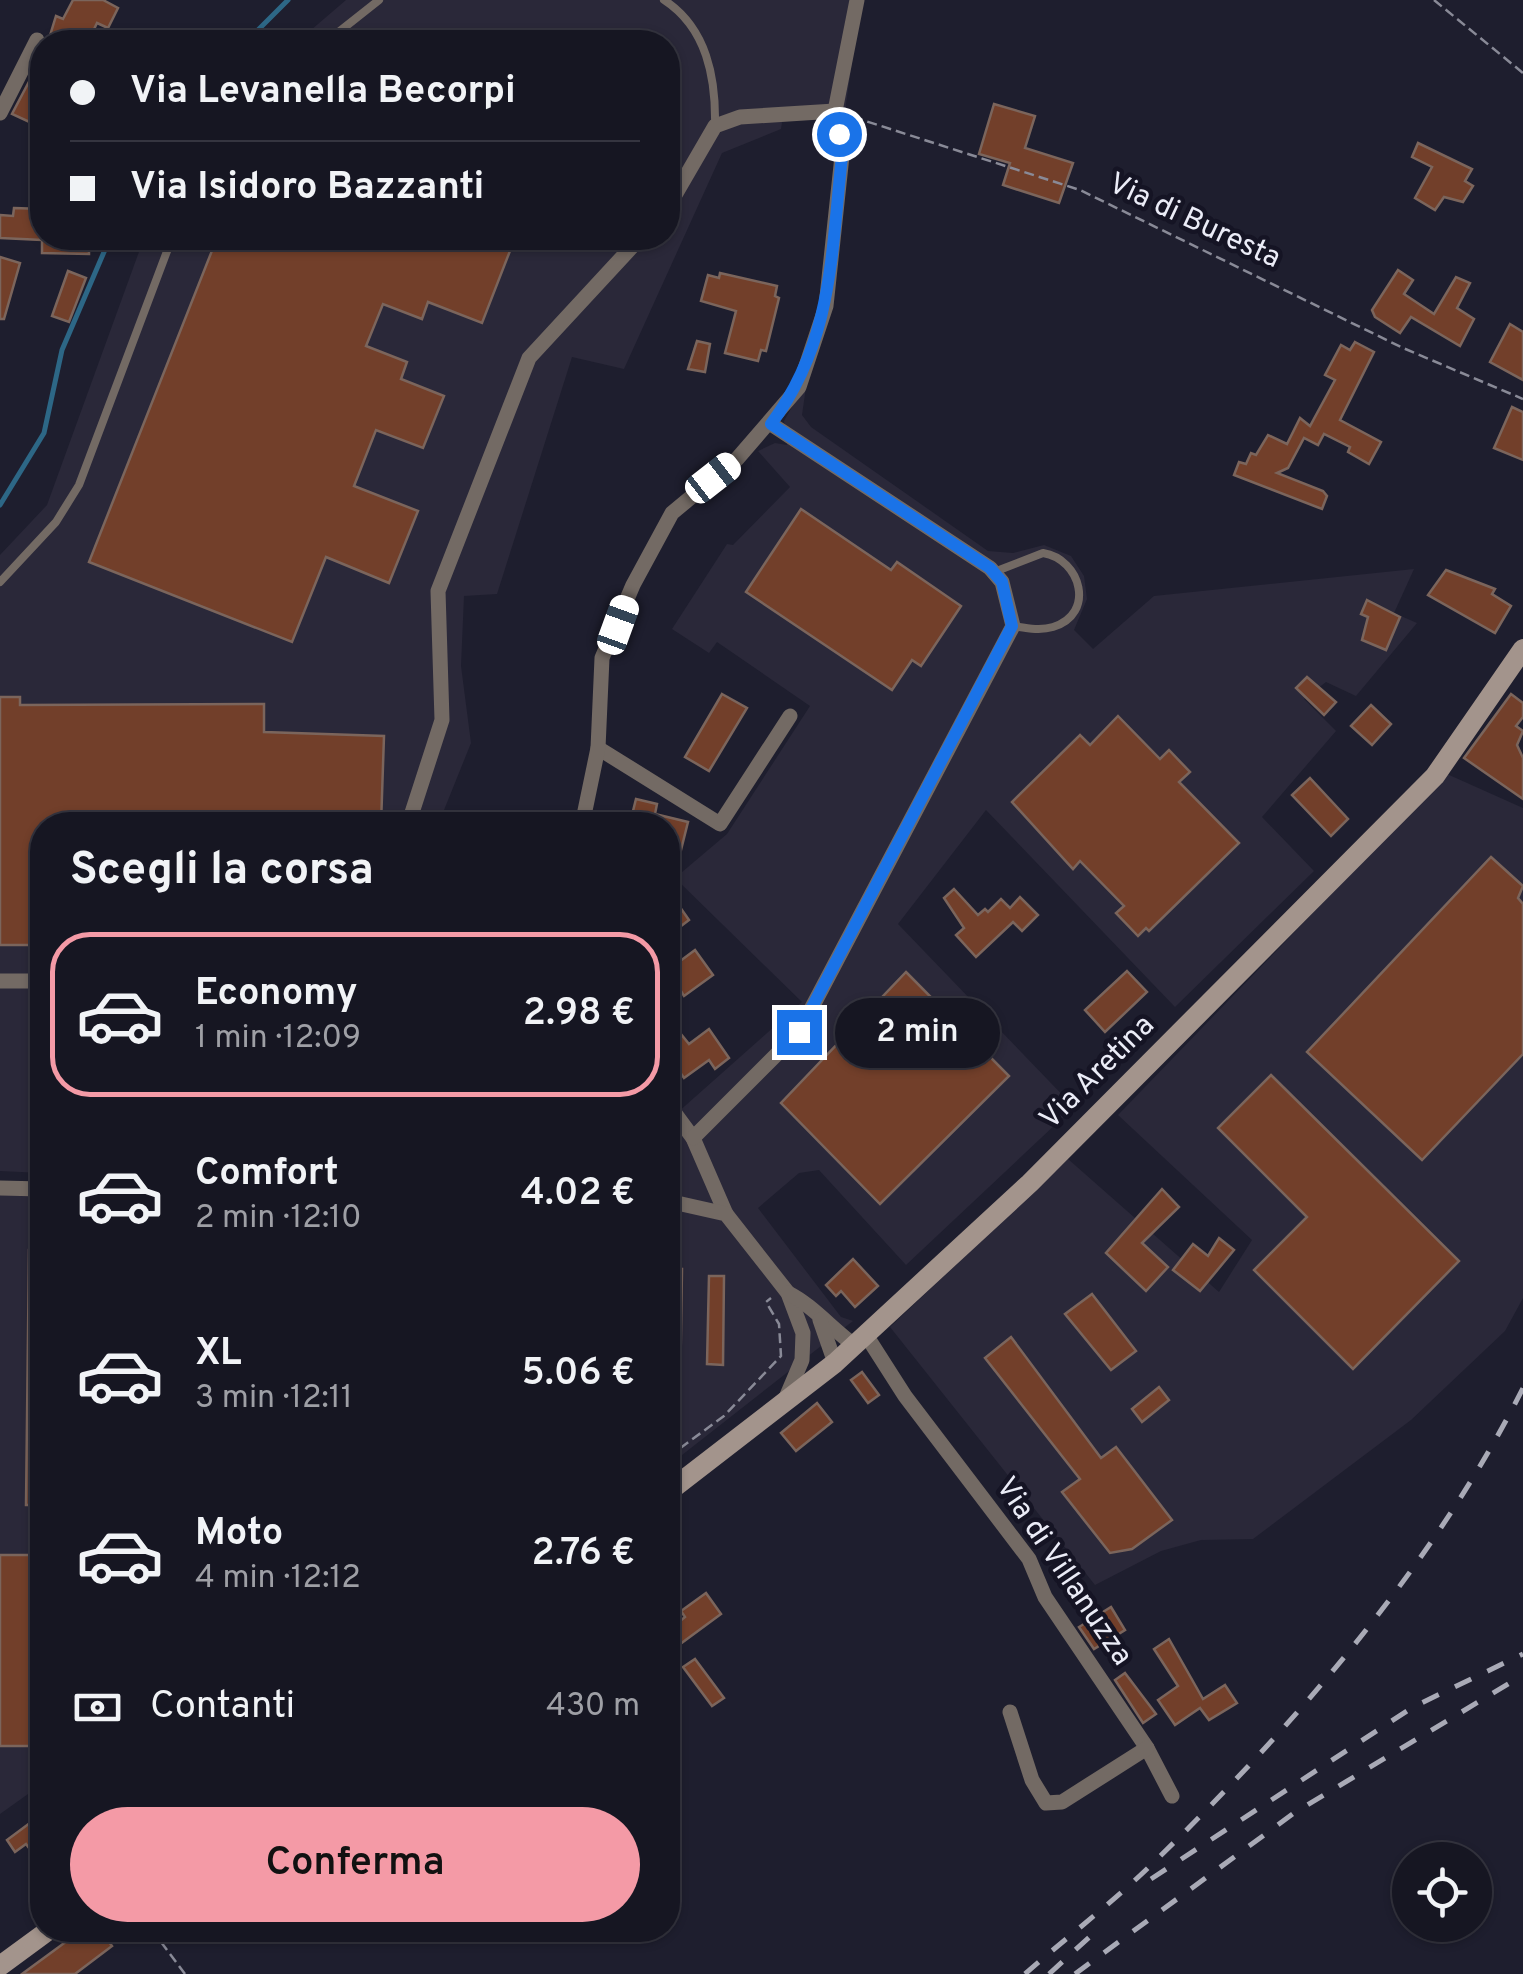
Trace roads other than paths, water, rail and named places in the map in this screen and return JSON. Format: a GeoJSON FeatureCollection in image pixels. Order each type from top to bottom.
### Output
{"type":"FeatureCollection","features":[{"type":"Feature","properties":{"kind":"street"},"geometry":{"type":"LineString","coordinates":[[585,812],[598,748],[602,658],[634,585],[672,514],[771,424],[798,387],[826,306],[842,156],[835,111],[856,0]]}},
{"type":"Feature","properties":{"kind":"street"},"geometry":{"type":"LineString","coordinates":[[0,114],[30,52]]}},
{"type":"Feature","properties":{"kind":"street"},"geometry":{"type":"LineString","coordinates":[[680,186],[715,126],[740,117],[835,111]]}},
{"type":"Feature","properties":{"kind":"street"},"geometry":{"type":"LineString","coordinates":[[412,812],[442,720],[438,591],[529,358],[629,250]]}},
{"type":"Feature","properties":{"kind":"street"},"geometry":{"type":"LineString","coordinates":[[693,1138],[799,1032],[810,1015],[1012,626],[1002,582],[994,573],[771,424]]}},
{"type":"Feature","properties":{"kind":"street","name":"Via Aretina"},"geometry":{"type":"LineString","coordinates":[[680,1483],[836,1363],[1030,1183],[1435,776],[1523,649]]}},
{"type":"Feature","properties":{"kind":"street"},"geometry":{"type":"LineString","coordinates":[[598,748],[720,824],[790,716]]}},
{"type":"Feature","properties":{"kind":"street"},"geometry":{"type":"LineString","coordinates":[[0,981],[30,981]]}},
{"type":"Feature","properties":{"kind":"street"},"geometry":{"type":"LineString","coordinates":[[680,1120],[693,1138],[726,1214],[786,1291],[803,1334],[802,1360],[781,1408]]}},
{"type":"Feature","properties":{"kind":"street"},"geometry":{"type":"LineString","coordinates":[[0,1188],[30,1189]]}},
{"type":"Feature","properties":{"kind":"street"},"geometry":{"type":"LineString","coordinates":[[680,1204],[726,1214]]}},
{"type":"Feature","properties":{"kind":"street"},"geometry":{"type":"LineString","coordinates":[[786,1291],[804,1301],[820,1320],[836,1363]]}},
{"type":"Feature","properties":{"kind":"street"},"geometry":{"type":"LineString","coordinates":[[820,1320],[860,1340]]}},
{"type":"Feature","properties":{"kind":"street"},"geometry":{"type":"LineString","coordinates":[[803,1334],[836,1363]]}},
{"type":"Feature","properties":{"kind":"street","name":"Via di Villanuzza"},"geometry":{"type":"LineString","coordinates":[[860,1340],[1029,1559],[1045,1598],[1146,1748],[1172,1796]]}},
{"type":"Feature","properties":{"kind":"street"},"geometry":{"type":"LineString","coordinates":[[1010,1712],[1014,1736],[1046,1803],[1062,1802],[1146,1748]]}},
{"type":"Feature","properties":{"kind":"street"},"geometry":{"type":"LineString","coordinates":[[0,1966],[33,1942]]}},
{"type":"Feature","properties":{"kind":"lane"},"geometry":{"type":"LineString","coordinates":[[341,30],[379,0]]}},
{"type":"Feature","properties":{"kind":"lane"},"geometry":{"type":"LineString","coordinates":[[664,0],[679,10],[704,44],[716,100],[715,126]]}},
{"type":"Feature","properties":{"kind":"lane"},"geometry":{"type":"LineString","coordinates":[[0,582],[56,522],[80,485],[168,250]]}},
{"type":"Feature","properties":{"kind":"lane"},"geometry":{"type":"LineString","coordinates":[[994,573],[1043,553],[1062,558],[1079,583],[1078,602],[1059,625],[1040,630],[1012,626]]}},
{"type":"Feature","properties":{"kind":"waterway"},"geometry":{"type":"LineString","coordinates":[[258,30],[288,0]]}},
{"type":"Feature","properties":{"kind":"waterway"},"geometry":{"type":"LineString","coordinates":[[0,505],[44,433],[62,350],[105,250]]}},
{"type":"Feature","properties":{"kind":"railway"},"geometry":{"type":"LineString","coordinates":[[1025,1974],[1151,1865],[1308,1700],[1403,1581],[1447,1518],[1523,1388]]}},
{"type":"Feature","properties":{"kind":"railway"},"geometry":{"type":"LineString","coordinates":[[1151,1879],[1413,1707],[1523,1654]]}},
{"type":"Feature","properties":{"kind":"railway"},"geometry":{"type":"LineString","coordinates":[[1075,1974],[1294,1813],[1523,1675]]}},
{"type":"Feature","properties":{"kind":"railway"},"geometry":{"type":"LineString","coordinates":[[1049,1974],[1096,1931]]}}]}
